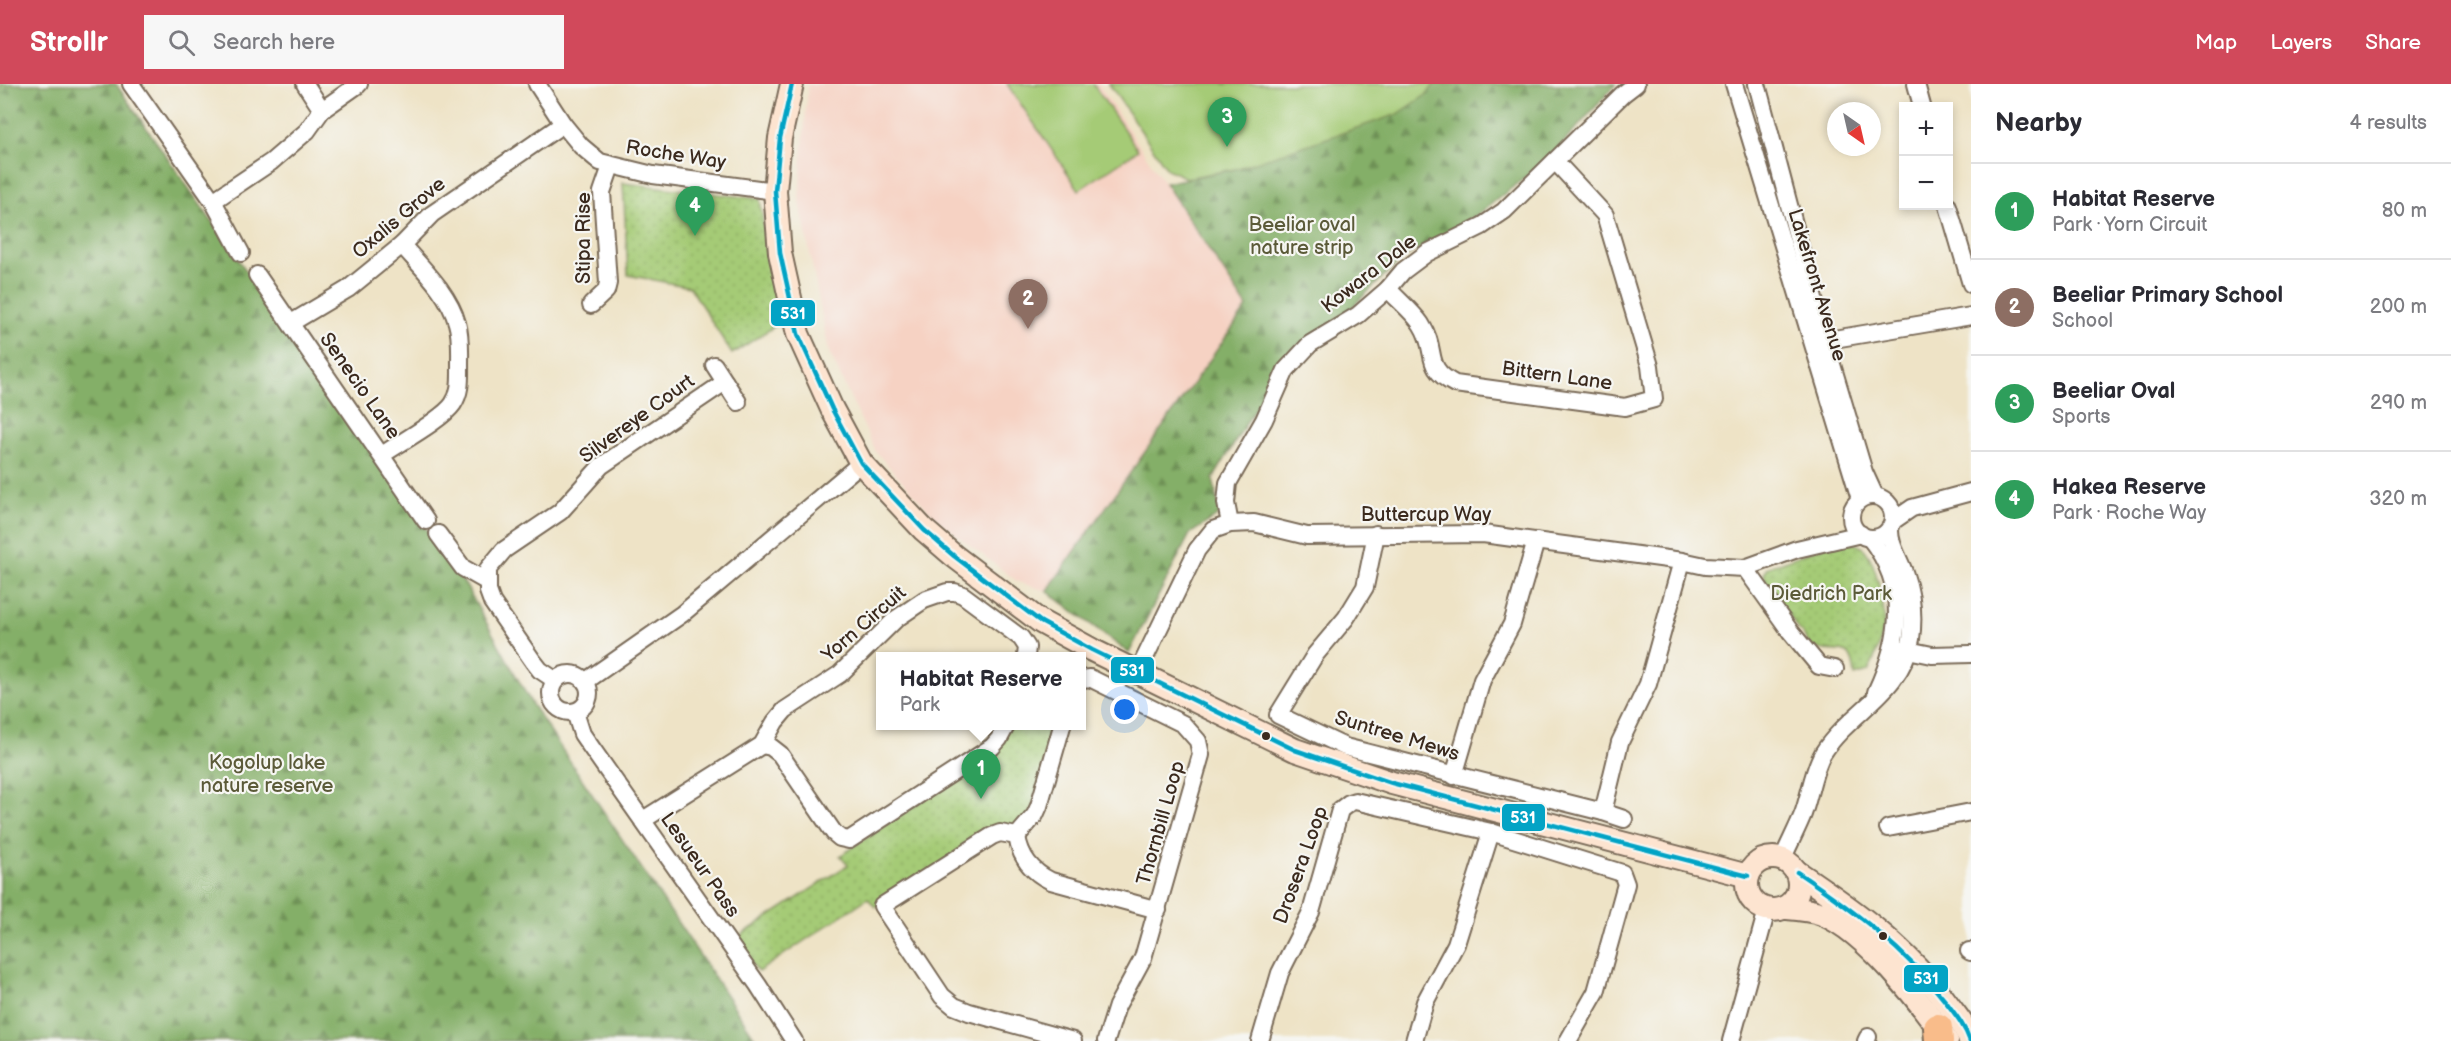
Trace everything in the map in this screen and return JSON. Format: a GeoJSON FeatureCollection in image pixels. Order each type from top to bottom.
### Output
{"type":"FeatureCollection","features":[{"type":"Feature","properties":{"kind":"street"},"geometry":{"type":"LineString","coordinates":[[131,84],[213,201],[240,253]]}},
{"type":"Feature","properties":{"kind":"street"},"geometry":{"type":"LineString","coordinates":[[305,84],[322,110]]}},
{"type":"Feature","properties":{"kind":"street"},"geometry":{"type":"LineString","coordinates":[[213,201],[278,156],[307,131],[322,110],[359,84]]}},
{"type":"Feature","properties":{"kind":"street","name":"Roche Way"},"geometry":{"type":"LineString","coordinates":[[537,84],[563,124],[581,146],[600,162],[653,175],[775,191]]}},
{"type":"Feature","properties":{"kind":"street"},"geometry":{"type":"LineString","coordinates":[[792,84],[780,138],[775,191],[780,253],[798,334],[832,408],[861,463],[924,530],[1028,614],[1092,650],[1295,750],[1392,783],[1748,876]]}},
{"type":"Feature","properties":{"kind":"street","name":"Kowara Dale"},"geometry":{"type":"LineString","coordinates":[[1230,524],[1226,503],[1228,483],[1264,420],[1286,370],[1310,344],[1358,315],[1388,289],[1403,271],[1427,253],[1482,226],[1504,211],[1623,94],[1636,84]]}},
{"type":"Feature","properties":{"kind":"street","name":"Lakefront Avenue"},"geometry":{"type":"LineString","coordinates":[[1734,84],[1872,497]]}},
{"type":"Feature","properties":{"kind":"street","name":"Lakefront Avenue"},"geometry":{"type":"LineString","coordinates":[[1757,84],[1819,342]]}},
{"type":"Feature","properties":{"kind":"street"},"geometry":{"type":"LineString","coordinates":[[1916,84],[1921,102]]}},
{"type":"Feature","properties":{"kind":"street","name":"Oxalis Grove"},"geometry":{"type":"LineString","coordinates":[[291,323],[348,289],[402,245],[432,214],[563,124]]}},
{"type":"Feature","properties":{"kind":"street","name":"Bittern Lane"},"geometry":{"type":"LineString","coordinates":[[1388,289],[1420,324],[1431,345],[1434,367],[1440,376],[1455,384],[1625,407],[1654,399],[1650,366],[1605,215],[1555,161]]}},
{"type":"Feature","properties":{"kind":"street","name":"Stipa Rise"},"geometry":{"type":"LineString","coordinates":[[591,305],[606,291],[608,283],[602,192],[611,166]]}},
{"type":"Feature","properties":{"kind":"street"},"geometry":{"type":"LineString","coordinates":[[1949,210],[1971,284]]}},
{"type":"Feature","properties":{"kind":"street"},"geometry":{"type":"LineString","coordinates":[[382,455],[452,406],[460,384],[458,324],[453,312],[440,291],[402,245]]}},
{"type":"Feature","properties":{"kind":"street","name":"Senecio Lane"},"geometry":{"type":"LineString","coordinates":[[257,275],[426,521]]}},
{"type":"Feature","properties":{"kind":"street"},"geometry":{"type":"LineString","coordinates":[[1819,342],[1971,316]]}},
{"type":"Feature","properties":{"kind":"street","name":"Silvereye Court"},"geometry":{"type":"LineString","coordinates":[[714,365],[738,402]]}},
{"type":"Feature","properties":{"kind":"street","name":"Silvereye Court"},"geometry":{"type":"LineString","coordinates":[[486,581],[488,569],[494,560],[504,550],[560,512],[601,465],[725,382]]}},
{"type":"Feature","properties":{"kind":"street"},"geometry":{"type":"LineString","coordinates":[[586,681],[682,614],[861,463]]}},
{"type":"Feature","properties":{"kind":"street"},"geometry":{"type":"LineString","coordinates":[[1865,536],[1881,536],[1912,508],[1971,492]]}},
{"type":"Feature","properties":{"kind":"street"},"geometry":{"type":"LineString","coordinates":[[1789,866],[1822,754],[1840,732],[1870,704],[1901,649],[1912,612],[1910,593],[1889,538],[1892,525],[1890,505],[1872,497]]}},
{"type":"Feature","properties":{"kind":"street"},"geometry":{"type":"LineString","coordinates":[[1901,649],[1893,583],[1882,554],[1856,530],[1851,519],[1853,508],[1872,497],[1934,501]]}},
{"type":"Feature","properties":{"kind":"street","name":"Buttercup Way"},"geometry":{"type":"LineString","coordinates":[[1230,524],[1254,523],[1307,536],[1483,534],[1705,566],[1745,568],[1797,549],[1851,519]]}},
{"type":"Feature","properties":{"kind":"street"},"geometry":{"type":"LineString","coordinates":[[1138,672],[1197,550],[1213,530],[1230,524]]}},
{"type":"Feature","properties":{"kind":"street"},"geometry":{"type":"LineString","coordinates":[[438,534],[463,568],[486,581],[488,591],[498,610],[540,670],[555,680]]}},
{"type":"Feature","properties":{"kind":"street","name":"Suntree Mews"},"geometry":{"type":"LineString","coordinates":[[1376,534],[1365,587],[1346,618],[1315,655],[1278,715],[1345,747],[1624,819]]}},
{"type":"Feature","properties":{"kind":"street","name":"Buttercup Way"},"geometry":{"type":"LineString","coordinates":[[1797,549],[1865,536]]}},
{"type":"Feature","properties":{"kind":"street"},"geometry":{"type":"LineString","coordinates":[[1454,776],[1482,680],[1512,624],[1536,541]]}},
{"type":"Feature","properties":{"kind":"street"},"geometry":{"type":"LineString","coordinates":[[1603,812],[1620,741],[1648,684],[1682,561]]}},
{"type":"Feature","properties":{"kind":"street"},"geometry":{"type":"LineString","coordinates":[[1745,568],[1790,631],[1819,666],[1835,669]]}},
{"type":"Feature","properties":{"kind":"street","name":"Yorn Circuit"},"geometry":{"type":"LineString","coordinates":[[643,820],[762,745],[784,710],[840,674],[896,619],[924,600],[939,594],[955,592],[963,595],[1022,638],[1027,647],[1026,652]]}},
{"type":"Feature","properties":{"kind":"street"},"geometry":{"type":"LineString","coordinates":[[1901,649],[1941,656],[1971,654]]}},
{"type":"Feature","properties":{"kind":"street"},"geometry":{"type":"LineString","coordinates":[[570,673],[579,675],[586,681],[590,690],[589,699],[583,707],[574,712],[565,712],[556,707],[551,699],[551,689],[555,680],[570,673]]}},
{"type":"Feature","properties":{"kind":"street","name":"Thornbill Loop"},"geometry":{"type":"LineString","coordinates":[[1086,678],[1090,678],[1183,724],[1198,741],[1201,763],[1143,958],[1117,1006],[1106,1041]]}},
{"type":"Feature","properties":{"kind":"street","name":"Lesueur Pass"},"geometry":{"type":"LineString","coordinates":[[574,712],[582,734],[758,985],[794,1041]]}},
{"type":"Feature","properties":{"kind":"street"},"geometry":{"type":"LineString","coordinates":[[762,745],[771,747],[780,754],[834,833],[840,838],[849,840],[992,747],[1003,730]]}},
{"type":"Feature","properties":{"kind":"street"},"geometry":{"type":"LineString","coordinates":[[1017,836],[1039,807],[1061,730]]}},
{"type":"Feature","properties":{"kind":"street","name":"Drosera Loop"},"geometry":{"type":"LineString","coordinates":[[1260,1041],[1280,973],[1311,912],[1340,810],[1343,806],[1355,801],[1491,832],[1618,870],[1625,876],[1626,884],[1596,992],[1568,1041]]}},
{"type":"Feature","properties":{"kind":"street"},"geometry":{"type":"LineString","coordinates":[[1888,828],[1971,812]]}},
{"type":"Feature","properties":{"kind":"street"},"geometry":{"type":"LineString","coordinates":[[1017,836],[1000,832],[992,836],[882,906],[942,996],[954,1006],[1073,1041]]}},
{"type":"Feature","properties":{"kind":"street"},"geometry":{"type":"LineString","coordinates":[[1414,1041],[1425,1002],[1456,944],[1491,832]]}},
{"type":"Feature","properties":{"kind":"street"},"geometry":{"type":"LineString","coordinates":[[1017,836],[1025,859],[1031,869],[1040,876],[1158,910]]}},
{"type":"Feature","properties":{"kind":"street"},"geometry":{"type":"LineString","coordinates":[[1941,1037],[1893,971],[1861,941],[1821,914],[1776,909],[1752,901],[1748,893],[1748,876],[1758,862],[1774,858],[1865,919],[1915,964],[1958,1018],[1970,1041]]}},
{"type":"Feature","properties":{"kind":"street"},"geometry":{"type":"LineString","coordinates":[[1731,1041],[1776,909],[1797,896],[1799,880],[1789,866]]}},
{"type":"Feature","properties":{"kind":"shaded area"},"geometry":{"type":"Polygon","coordinates":[[[808,84],[1098,84],[1247,306],[1047,591],[1018,582],[937,520],[876,452],[829,352],[799,197],[808,84]]]}},
{"type":"Feature","properties":{"kind":"green space","name":"Kogolup lake nature reserve"},"geometry":{"type":"Polygon","coordinates":[[[0,84],[116,84],[466,586],[533,706],[757,1041],[0,1041],[0,84]]]}},
{"type":"Feature","properties":{"kind":"green space"},"geometry":{"type":"Polygon","coordinates":[[[1007,84],[1093,84],[1138,150],[1079,190],[1007,84]]]}},
{"type":"Feature","properties":{"kind":"green space"},"geometry":{"type":"Polygon","coordinates":[[[1109,84],[1435,84],[1426,95],[1398,114],[1235,169],[1186,178],[1167,169],[1109,84]]]}},
{"type":"Feature","properties":{"kind":"green space","name":"Beeliar oval nature strip"},"geometry":{"type":"Polygon","coordinates":[[[1435,84],[1616,84],[1549,159],[1477,215],[1404,257],[1341,318],[1289,351],[1213,479],[1220,514],[1190,534],[1129,653],[1047,591],[1247,307],[1165,183],[1235,169],[1435,84]]]}},
{"type":"Feature","properties":{"kind":"green space"},"geometry":{"type":"Polygon","coordinates":[[[623,183],[760,199],[770,274],[784,320],[732,354],[690,287],[628,275],[623,183]]]}},
{"type":"Feature","properties":{"kind":"green space","name":"Diedrich Park"},"geometry":{"type":"Polygon","coordinates":[[[1843,539],[1860,546],[1868,555],[1879,586],[1884,619],[1879,644],[1868,672],[1855,676],[1850,656],[1846,652],[1828,651],[1811,646],[1766,584],[1764,575],[1766,568],[1843,539]]]}},
{"type":"Feature","properties":{"kind":"green space"},"geometry":{"type":"Polygon","coordinates":[[[1007,730],[1055,730],[1030,816],[1017,826],[1006,828],[875,907],[868,898],[758,972],[735,939],[848,865],[840,856],[978,763],[1007,730]]]}},
{"type":"Feature","properties":{"kind":"transit line","name":"531"},"geometry":{"type":"LineString","coordinates":[[792,84],[780,138],[775,191],[780,253],[798,334],[832,409],[861,463],[924,530],[954,556],[1041,622],[1092,650],[1295,750],[1392,783],[1748,876]]}},
{"type":"Feature","properties":{"kind":"transit line","name":"531"},"geometry":{"type":"LineString","coordinates":[[1797,872],[1858,915],[1895,947],[1953,1011],[1970,1041]]}},
{"type":"Feature","properties":{"kind":"place","name":"Beeliar Oval"},"geometry":{"type":"Point","coordinates":[1227,147]}},
{"type":"Feature","properties":{"kind":"place","name":"Hakea Reserve"},"geometry":{"type":"Point","coordinates":[695,236]}},
{"type":"Feature","properties":{"kind":"place","name":"Beeliar Primary School"},"geometry":{"type":"Point","coordinates":[1028,329]}},
{"type":"Feature","properties":{"kind":"place","name":"Habitat Reserve"},"geometry":{"type":"Point","coordinates":[981,799]}}]}
